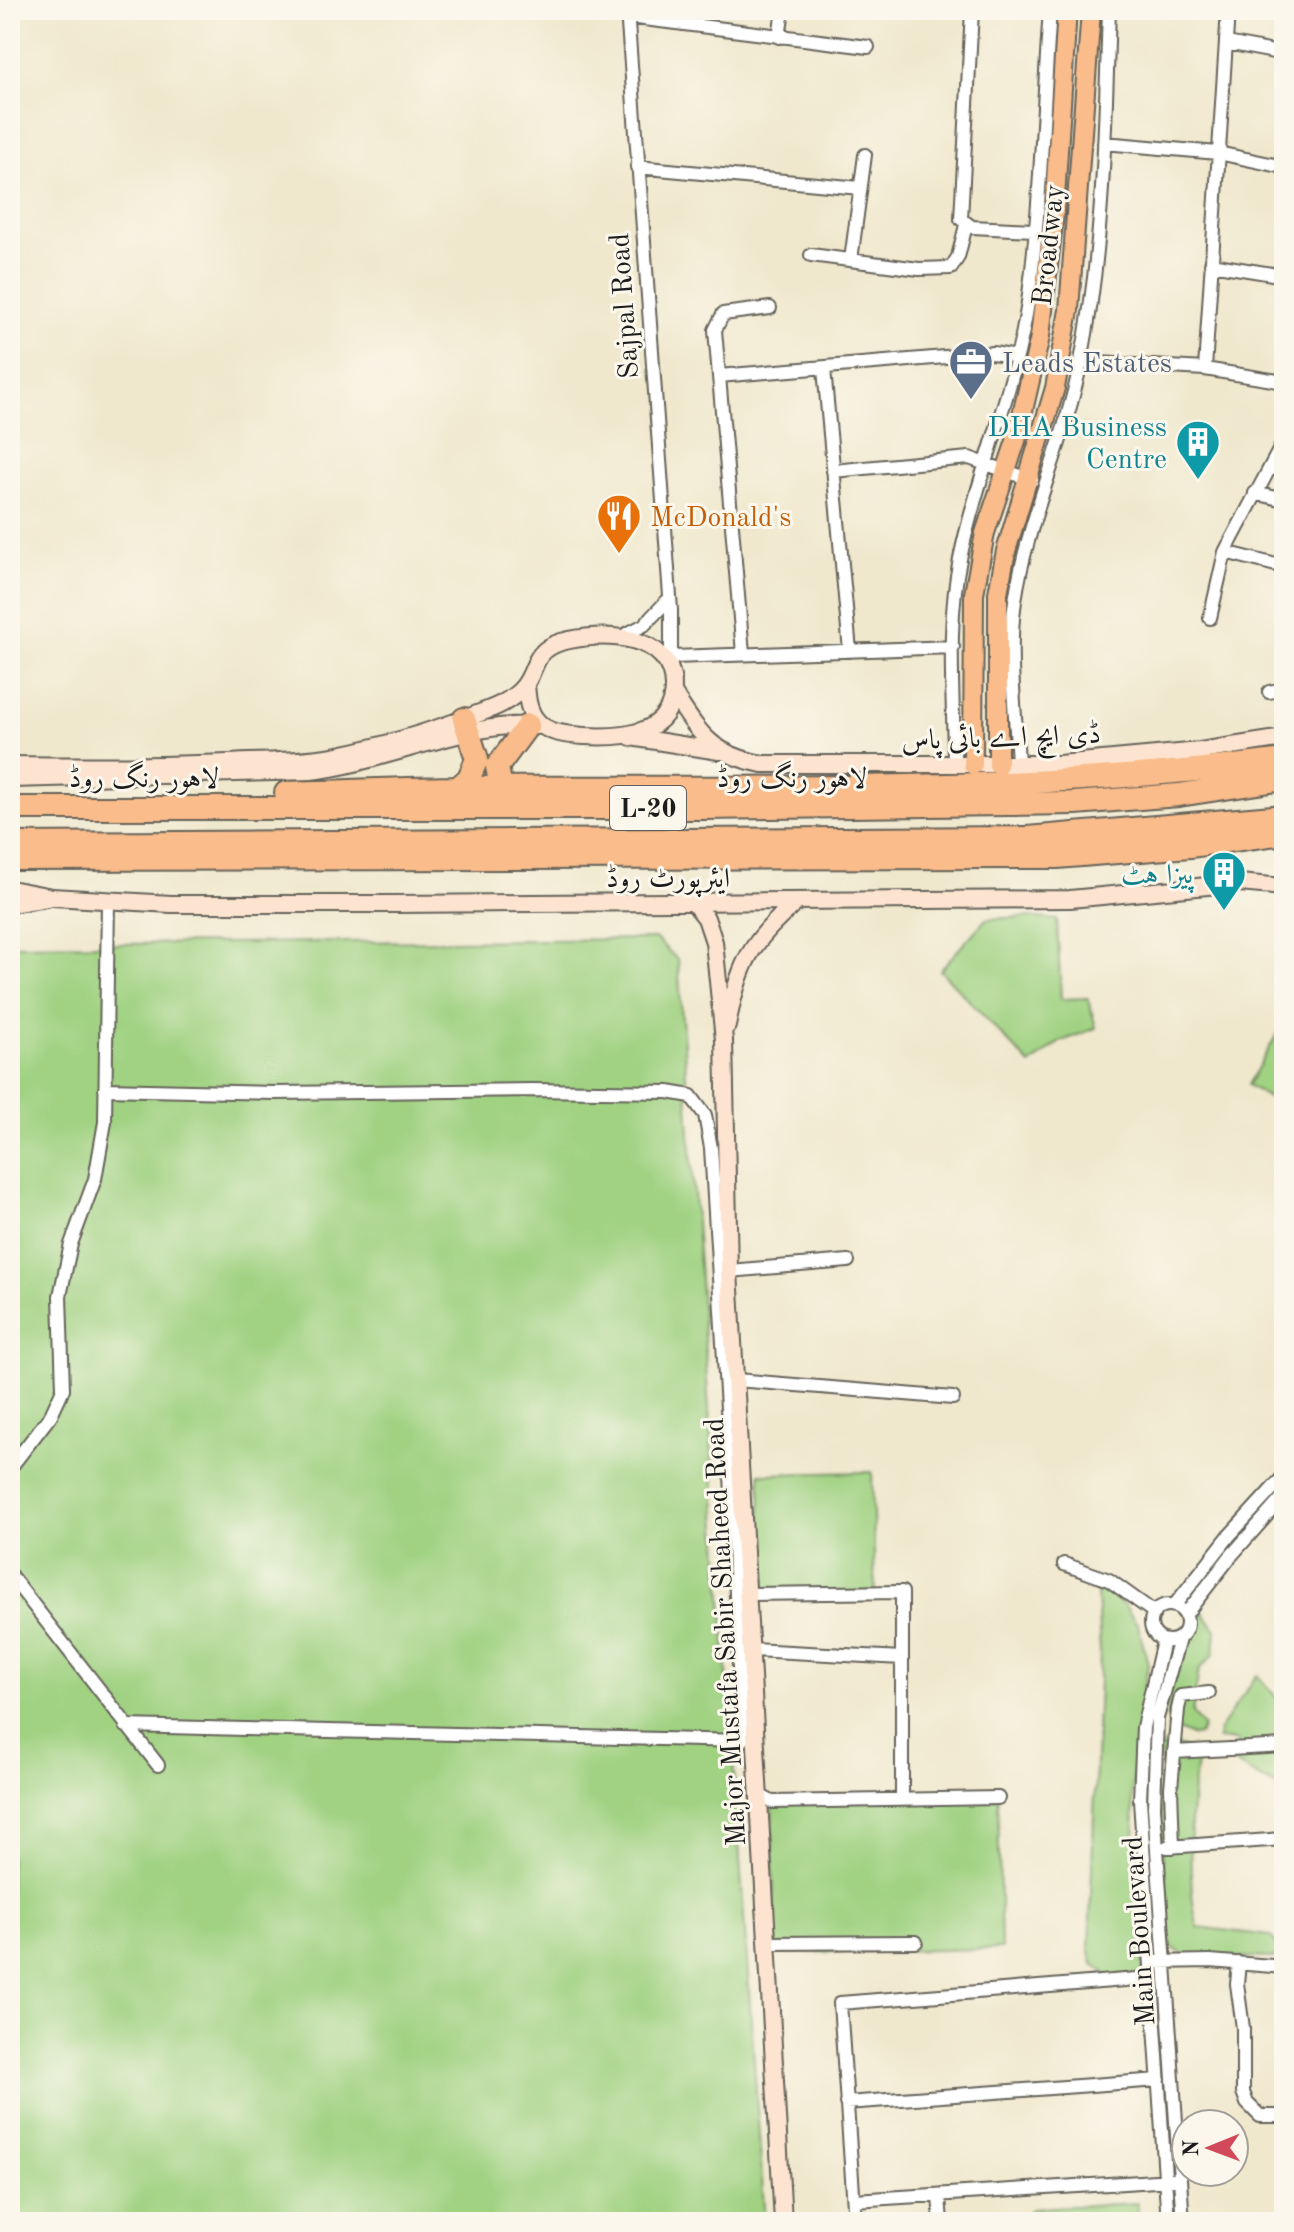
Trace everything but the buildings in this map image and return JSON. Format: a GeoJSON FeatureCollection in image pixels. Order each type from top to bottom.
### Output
{"type":"FeatureCollection","features":[{"type":"Feature","properties":{"kind":"highway"},"geometry":{"type":"LineString","coordinates":[[501,788],[497,767],[535,725]]}},
{"type":"Feature","properties":{"kind":"highway"},"geometry":{"type":"LineString","coordinates":[[458,788],[469,778],[477,759],[466,727]]}},
{"type":"Feature","properties":{"kind":"highway"},"geometry":{"type":"LineString","coordinates":[[107,807],[139,797],[458,788],[948,787],[1183,774],[1284,760]]}},
{"type":"Feature","properties":{"kind":"highway","name":"لاہور رنگ روڈ"},"geometry":{"type":"LineString","coordinates":[[10,808],[719,808],[1075,803],[1179,795],[1284,779]]}},
{"type":"Feature","properties":{"kind":"highway","name":"L-20"},"geometry":{"type":"LineString","coordinates":[[10,844],[1027,838],[1172,828],[1284,816]]}},
{"type":"Feature","properties":{"kind":"highway"},"geometry":{"type":"LineString","coordinates":[[10,859],[1057,857],[1190,846],[1284,833]]}},
{"type":"Feature","properties":{"kind":"main road","name":"Broadway"},"geometry":{"type":"LineString","coordinates":[[963,765],[973,604],[985,533],[997,466],[1035,364],[1048,284],[1067,10]]}},
{"type":"Feature","properties":{"kind":"main road","name":"Broadway"},"geometry":{"type":"LineString","coordinates":[[998,765],[998,593],[1006,551],[1055,388],[1074,279],[1091,10]]}},
{"type":"Feature","properties":{"kind":"main road"},"geometry":{"type":"LineString","coordinates":[[10,765],[117,766],[308,759],[466,727],[535,725],[579,736],[627,736],[656,723],[666,711],[673,693],[672,665],[649,645],[617,638],[574,640],[552,646],[531,666],[526,684],[535,725]]}},
{"type":"Feature","properties":{"kind":"main road"},"geometry":{"type":"LineString","coordinates":[[10,779],[311,771],[360,763],[466,727],[526,684]]}},
{"type":"Feature","properties":{"kind":"main road"},"geometry":{"type":"LineString","coordinates":[[673,693],[699,733],[720,751]]}},
{"type":"Feature","properties":{"kind":"main road","name":"ڈی ایچ اے بائی پاس"},"geometry":{"type":"LineString","coordinates":[[627,736],[720,751],[762,764],[963,765],[1018,765],[1200,751],[1284,738]]}},
{"type":"Feature","properties":{"kind":"main road","name":"ایئرپورٹ روڈ"},"geometry":{"type":"LineString","coordinates":[[10,889],[52,897],[171,904],[1070,899],[1239,883],[1284,887]]}},
{"type":"Feature","properties":{"kind":"main road","name":"ایئرپورٹ روڈ"},"geometry":{"type":"LineString","coordinates":[[10,904],[52,897]]}},
{"type":"Feature","properties":{"kind":"main road"},"geometry":{"type":"LineString","coordinates":[[724,1040],[734,987],[743,962],[767,927],[797,902]]}},
{"type":"Feature","properties":{"kind":"main road"},"geometry":{"type":"LineString","coordinates":[[694,903],[706,918],[714,942],[724,1040]]}},
{"type":"Feature","properties":{"kind":"main road","name":"Major Mustafa Sabir Shaheed Road"},"geometry":{"type":"LineString","coordinates":[[724,1040],[729,1271],[783,2222]]}},
{"type":"Feature","properties":{"kind":"street"},"geometry":{"type":"LineString","coordinates":[[779,37],[783,10]]}},
{"type":"Feature","properties":{"kind":"street"},"geometry":{"type":"LineString","coordinates":[[811,255],[919,269],[951,268],[958,257],[966,225],[959,210],[972,10]]}},
{"type":"Feature","properties":{"kind":"street"},"geometry":{"type":"LineString","coordinates":[[963,765],[953,647],[959,561],[997,466],[1029,295],[1050,10]]}},
{"type":"Feature","properties":{"kind":"street"},"geometry":{"type":"LineString","coordinates":[[1018,765],[1015,603],[1025,552],[1081,362],[1091,304],[1104,143],[1109,10]]}},
{"type":"Feature","properties":{"kind":"street"},"geometry":{"type":"LineString","coordinates":[[1205,369],[1228,10]]}},
{"type":"Feature","properties":{"kind":"street"},"geometry":{"type":"LineString","coordinates":[[627,14],[868,47]]}},
{"type":"Feature","properties":{"kind":"street","name":"Sajpal Road"},"geometry":{"type":"LineString","coordinates":[[627,14],[672,665]]}},
{"type":"Feature","properties":{"kind":"street"},"geometry":{"type":"LineString","coordinates":[[1227,43],[1284,54]]}},
{"type":"Feature","properties":{"kind":"street"},"geometry":{"type":"LineString","coordinates":[[1104,143],[1218,153],[1284,167]]}},
{"type":"Feature","properties":{"kind":"street"},"geometry":{"type":"LineString","coordinates":[[851,260],[865,155]]}},
{"type":"Feature","properties":{"kind":"street"},"geometry":{"type":"LineString","coordinates":[[637,167],[860,188]]}},
{"type":"Feature","properties":{"kind":"street"},"geometry":{"type":"LineString","coordinates":[[966,225],[1034,230]]}},
{"type":"Feature","properties":{"kind":"street"},"geometry":{"type":"LineString","coordinates":[[1211,264],[1284,276]]}},
{"type":"Feature","properties":{"kind":"street"},"geometry":{"type":"LineString","coordinates":[[743,653],[719,376],[718,320],[730,312],[770,308]]}},
{"type":"Feature","properties":{"kind":"street"},"geometry":{"type":"LineString","coordinates":[[719,376],[993,353],[1017,357]]}},
{"type":"Feature","properties":{"kind":"street"},"geometry":{"type":"LineString","coordinates":[[1081,362],[1205,369],[1284,382]]}},
{"type":"Feature","properties":{"kind":"street"},"geometry":{"type":"LineString","coordinates":[[824,369],[850,651]]}},
{"type":"Feature","properties":{"kind":"street"},"geometry":{"type":"LineString","coordinates":[[1210,618],[1225,552],[1284,441]]}},
{"type":"Feature","properties":{"kind":"street"},"geometry":{"type":"LineString","coordinates":[[833,471],[969,458],[1046,486]]}},
{"type":"Feature","properties":{"kind":"street"},"geometry":{"type":"LineString","coordinates":[[1255,493],[1284,500]]}},
{"type":"Feature","properties":{"kind":"street"},"geometry":{"type":"LineString","coordinates":[[1225,552],[1284,567]]}},
{"type":"Feature","properties":{"kind":"street"},"geometry":{"type":"LineString","coordinates":[[617,638],[644,625],[669,599]]}},
{"type":"Feature","properties":{"kind":"street"},"geometry":{"type":"LineString","coordinates":[[672,665],[743,653],[953,647]]}},
{"type":"Feature","properties":{"kind":"street"},"geometry":{"type":"LineString","coordinates":[[1269,692],[1284,689]]}},
{"type":"Feature","properties":{"kind":"street"},"geometry":{"type":"LineString","coordinates":[[10,1468],[51,1415],[63,1389],[60,1296],[71,1244],[95,1179],[105,1122],[108,901]]}},
{"type":"Feature","properties":{"kind":"street"},"geometry":{"type":"LineString","coordinates":[[105,1089],[274,1093],[532,1090],[668,1092],[691,1096],[705,1115],[711,1148],[732,1487],[742,1741],[126,1726]]}},
{"type":"Feature","properties":{"kind":"street"},"geometry":{"type":"LineString","coordinates":[[729,1271],[848,1261]]}},
{"type":"Feature","properties":{"kind":"street"},"geometry":{"type":"LineString","coordinates":[[736,1380],[953,1398]]}},
{"type":"Feature","properties":{"kind":"street"},"geometry":{"type":"LineString","coordinates":[[1174,1606],[1229,1536],[1284,1476]]}},
{"type":"Feature","properties":{"kind":"street"},"geometry":{"type":"LineString","coordinates":[[1185,1615],[1230,1557],[1284,1496]]}},
{"type":"Feature","properties":{"kind":"street"},"geometry":{"type":"LineString","coordinates":[[1064,1564],[1109,1580],[1155,1613]]}},
{"type":"Feature","properties":{"kind":"street"},"geometry":{"type":"LineString","coordinates":[[10,1575],[158,1765]]}},
{"type":"Feature","properties":{"kind":"street"},"geometry":{"type":"LineString","coordinates":[[748,1594],[902,1592],[902,1798]]}},
{"type":"Feature","properties":{"kind":"street"},"geometry":{"type":"LineString","coordinates":[[1163,1606],[1174,1606],[1185,1615],[1187,1628],[1179,1639],[1163,1641],[1152,1629],[1155,1613],[1163,1606]]}},
{"type":"Feature","properties":{"kind":"street","name":"Main Boulevard"},"geometry":{"type":"LineString","coordinates":[[1174,2108],[1155,1847],[1150,1728],[1179,1639]]}},
{"type":"Feature","properties":{"kind":"street","name":"Main Boulevard"},"geometry":{"type":"LineString","coordinates":[[1163,1641],[1140,1800],[1168,2222]]}},
{"type":"Feature","properties":{"kind":"street"},"geometry":{"type":"LineString","coordinates":[[751,1650],[902,1658]]}},
{"type":"Feature","properties":{"kind":"street"},"geometry":{"type":"LineString","coordinates":[[1173,1847],[1174,1752],[1181,1696],[1209,1693]]}},
{"type":"Feature","properties":{"kind":"street"},"geometry":{"type":"LineString","coordinates":[[1150,1728],[1176,1733]]}},
{"type":"Feature","properties":{"kind":"street"},"geometry":{"type":"LineString","coordinates":[[1174,1752],[1284,1746]]}},
{"type":"Feature","properties":{"kind":"street"},"geometry":{"type":"LineString","coordinates":[[759,1795],[772,1802],[998,1798]]}},
{"type":"Feature","properties":{"kind":"street"},"geometry":{"type":"LineString","coordinates":[[1155,1847],[1284,1839]]}},
{"type":"Feature","properties":{"kind":"street"},"geometry":{"type":"LineString","coordinates":[[768,1943],[916,1942]]}},
{"type":"Feature","properties":{"kind":"street"},"geometry":{"type":"LineString","coordinates":[[1149,1962],[1284,1967]]}},
{"type":"Feature","properties":{"kind":"street"},"geometry":{"type":"LineString","coordinates":[[1239,1963],[1237,1984],[1243,2042],[1243,2092],[1247,2103],[1260,2116],[1284,2116]]}},
{"type":"Feature","properties":{"kind":"street"},"geometry":{"type":"LineString","coordinates":[[855,2222],[840,2003],[1150,1978]]}},
{"type":"Feature","properties":{"kind":"street"},"geometry":{"type":"LineString","coordinates":[[846,2103],[1159,2080]]}},
{"type":"Feature","properties":{"kind":"street"},"geometry":{"type":"LineString","coordinates":[[854,2200],[1170,2181]]}},
{"type":"Feature","properties":{"kind":"street","name":"Main Boulevard"},"geometry":{"type":"LineString","coordinates":[[1181,2188],[1183,2222]]}},
{"type":"Feature","properties":{"kind":"street"},"geometry":{"type":"LineString","coordinates":[[939,2196],[941,2222]]}},
{"type":"Feature","properties":{"kind":"green space"},"geometry":{"type":"Polygon","coordinates":[[[1028,917],[1057,920],[1061,999],[1088,998],[1096,1028],[1060,1042],[1030,1065],[940,970],[986,919],[1028,917]]]}},
{"type":"Feature","properties":{"kind":"green space"},"geometry":{"type":"Polygon","coordinates":[[[656,939],[678,960],[765,2222],[10,2222],[10,945],[656,939]]]}},
{"type":"Feature","properties":{"kind":"green space"},"geometry":{"type":"Polygon","coordinates":[[[1284,1022],[1284,1108],[1248,1085],[1284,1022]]]}},
{"type":"Feature","properties":{"kind":"green space"},"geometry":{"type":"Polygon","coordinates":[[[872,1472],[875,1592],[763,1595],[760,1474],[872,1472]]]}},
{"type":"Feature","properties":{"kind":"green space"},"geometry":{"type":"Polygon","coordinates":[[[1107,1592],[1124,1605],[1138,1625],[1148,1664],[1136,1742],[1132,1795],[1143,1967],[1142,1973],[1114,1979],[1093,1964],[1089,1949],[1100,1653],[1097,1593],[1107,1592]]]}},
{"type":"Feature","properties":{"kind":"green space"},"geometry":{"type":"Polygon","coordinates":[[[1203,1612],[1216,1630],[1214,1654],[1199,1670],[1192,1713],[1203,1727],[1199,1735],[1192,1736],[1170,1727],[1167,1701],[1182,1651],[1203,1612]]]}},
{"type":"Feature","properties":{"kind":"green space"},"geometry":{"type":"Polygon","coordinates":[[[1257,1675],[1284,1706],[1284,1791],[1234,1763],[1240,1755],[1237,1741],[1218,1739],[1219,1730],[1257,1675]]]}},
{"type":"Feature","properties":{"kind":"green space"},"geometry":{"type":"Polygon","coordinates":[[[1166,1743],[1194,1751],[1196,1756],[1191,1859],[1198,1927],[1270,1936],[1280,1947],[1278,1958],[1186,1956],[1170,1946],[1161,1830],[1161,1749],[1166,1743]]]}},
{"type":"Feature","properties":{"kind":"green space"},"geometry":{"type":"Polygon","coordinates":[[[998,1798],[1001,1949],[775,1953],[772,1802],[998,1798]]]}},
{"type":"Feature","properties":{"kind":"green space"},"geometry":{"type":"Polygon","coordinates":[[[1137,2203],[1138,2222],[1020,2222],[1032,2208],[1137,2203]]]}},
{"type":"Feature","properties":{"kind":"place","name":"Leads Estates"},"geometry":{"type":"Point","coordinates":[971,401]}},
{"type":"Feature","properties":{"kind":"place","name":"DHA Business Centre"},"geometry":{"type":"Point","coordinates":[1198,481]}},
{"type":"Feature","properties":{"kind":"place","name":"McDonald's"},"geometry":{"type":"Point","coordinates":[619,555]}},
{"type":"Feature","properties":{"kind":"place","name":"پیزا ہٹ"},"geometry":{"type":"Point","coordinates":[1224,912]}}]}
